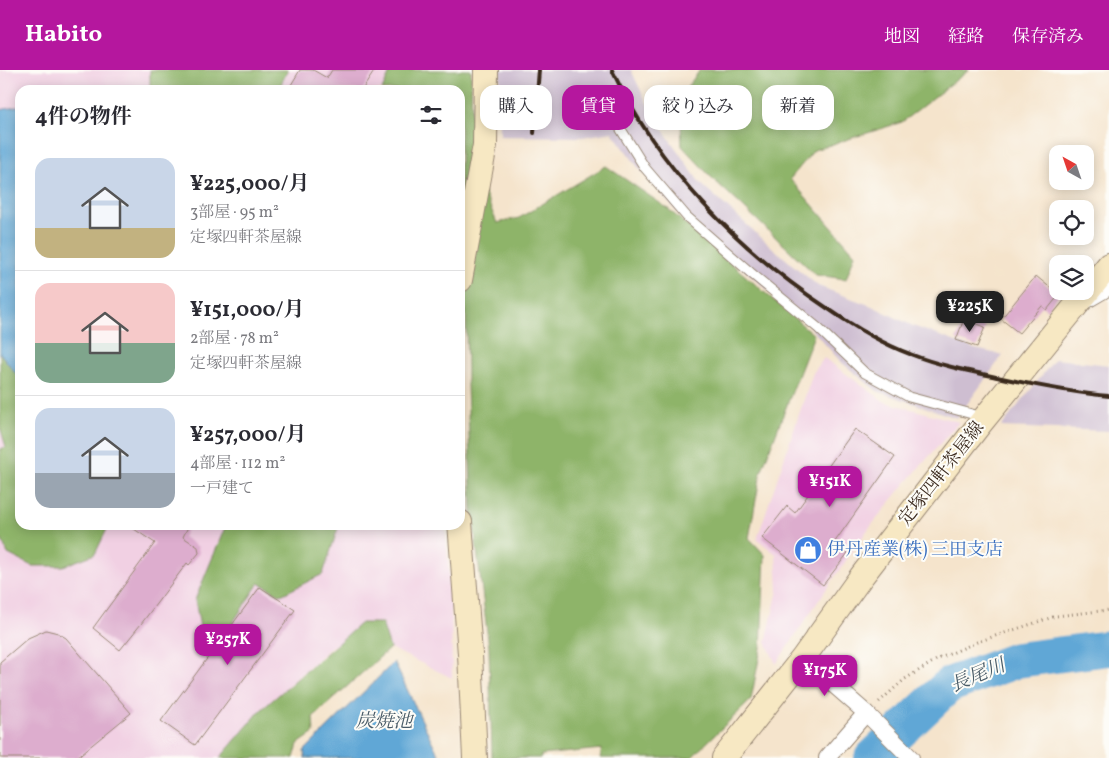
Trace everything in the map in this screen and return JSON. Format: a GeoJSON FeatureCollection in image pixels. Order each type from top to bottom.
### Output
{"type":"FeatureCollection","features":[{"type":"Feature","properties":{"kind":"main road"},"geometry":{"type":"LineString","coordinates":[[465,253],[485,145],[486,70]]}},
{"type":"Feature","properties":{"kind":"main road","name":"定塚四軒茶屋線"},"geometry":{"type":"LineString","coordinates":[[724,758],[803,658],[861,577],[985,418],[1109,265]]}},
{"type":"Feature","properties":{"kind":"main road"},"geometry":{"type":"LineString","coordinates":[[461,530],[470,654],[475,758]]}},
{"type":"Feature","properties":{"kind":"street"},"geometry":{"type":"LineString","coordinates":[[1076,307],[1109,287]]}},
{"type":"Feature","properties":{"kind":"street"},"geometry":{"type":"LineString","coordinates":[[803,658],[866,714],[911,758]]}},
{"type":"Feature","properties":{"kind":"street"},"geometry":{"type":"LineString","coordinates":[[827,758],[866,714]]}},
{"type":"Feature","properties":{"kind":"lane"},"geometry":{"type":"LineString","coordinates":[[621,130],[645,168],[687,217],[818,328],[864,374],[909,397],[985,418]]}},
{"type":"Feature","properties":{"kind":"path"},"geometry":{"type":"LineString","coordinates":[[866,714],[905,679],[938,659],[977,642],[1056,616],[1109,610]]}},
{"type":"Feature","properties":{"kind":"shaded area"},"geometry":{"type":"Polygon","coordinates":[[[0,70],[471,70],[463,85],[15,85],[15,530],[445,530],[451,595],[452,678],[390,648],[382,623],[332,646],[260,711],[220,758],[0,758],[0,70]]]}},
{"type":"Feature","properties":{"kind":"shaded area"},"geometry":{"type":"Polygon","coordinates":[[[500,70],[631,70],[644,97],[644,130],[663,130],[700,183],[818,286],[872,306],[913,326],[975,349],[1003,355],[957,418],[877,391],[841,362],[807,324],[678,213],[637,166],[612,132],[582,137],[500,136],[500,130],[552,130],[552,85],[500,85],[500,70]]]}},
{"type":"Feature","properties":{"kind":"shaded area"},"geometry":{"type":"Polygon","coordinates":[[[824,358],[885,402],[959,422],[866,532],[776,664],[766,642],[778,590],[776,554],[757,539],[813,373],[824,358]]]}},
{"type":"Feature","properties":{"kind":"shaded area"},"geometry":{"type":"Polygon","coordinates":[[[1055,359],[1109,365],[1109,431],[1001,427],[1055,359]]]}},
{"type":"Feature","properties":{"kind":"green space"},"geometry":{"type":"Polygon","coordinates":[[[150,70],[288,70],[280,85],[150,85],[150,70]]]}},
{"type":"Feature","properties":{"kind":"green space"},"geometry":{"type":"Polygon","coordinates":[[[391,70],[471,70],[473,166],[497,223],[519,218],[606,166],[667,208],[814,335],[761,472],[749,538],[765,555],[761,648],[751,700],[691,758],[600,758],[602,749],[541,755],[541,758],[492,758],[489,648],[472,510],[467,387],[465,85],[384,85],[391,70]]]}},
{"type":"Feature","properties":{"kind":"green space"},"geometry":{"type":"Polygon","coordinates":[[[700,70],[969,70],[902,122],[814,150],[790,179],[855,254],[846,279],[816,275],[712,178],[682,146],[681,130],[752,130],[752,85],[689,85],[700,70]]]}},
{"type":"Feature","properties":{"kind":"green space"},"geometry":{"type":"Polygon","coordinates":[[[0,353],[15,372],[15,530],[107,530],[95,554],[63,566],[32,566],[8,554],[0,536],[0,449],[6,447],[0,427],[0,353]]]}},
{"type":"Feature","properties":{"kind":"green space"},"geometry":{"type":"Polygon","coordinates":[[[224,530],[337,530],[323,574],[281,595],[259,583],[218,645],[202,638],[195,600],[224,530]]]}},
{"type":"Feature","properties":{"kind":"green space"},"geometry":{"type":"Polygon","coordinates":[[[361,623],[382,623],[390,648],[313,717],[314,733],[298,744],[294,758],[220,758],[260,711],[361,623]]]}},
{"type":"Feature","properties":{"kind":"water"},"geometry":{"type":"Polygon","coordinates":[[[15,107],[15,372],[0,353],[0,110],[15,107]]]}},
{"type":"Feature","properties":{"kind":"water","name":"炭焼池"},"geometry":{"type":"Polygon","coordinates":[[[394,662],[440,758],[305,758],[304,751],[394,662]]]}},
{"type":"Feature","properties":{"kind":"building"},"geometry":{"type":"Polygon","coordinates":[[[300,70],[313,70],[327,78],[332,70],[375,70],[365,85],[291,85],[300,70]]]}},
{"type":"Feature","properties":{"kind":"building"},"geometry":{"type":"Polygon","coordinates":[[[1036,276],[1049,287],[1049,300],[1055,300],[1047,310],[1042,306],[1019,333],[1001,319],[1036,276]]]}},
{"type":"Feature","properties":{"kind":"building"},"geometry":{"type":"Polygon","coordinates":[[[964,319],[985,327],[977,347],[956,340],[964,319]]]}},
{"type":"Feature","properties":{"kind":"building"},"geometry":{"type":"Polygon","coordinates":[[[855,429],[895,457],[834,543],[848,553],[823,585],[762,538],[787,506],[795,513],[855,429]]]}},
{"type":"Feature","properties":{"kind":"building"},"geometry":{"type":"Polygon","coordinates":[[[136,530],[186,530],[183,537],[198,547],[199,553],[189,565],[187,563],[120,650],[93,628],[155,543],[136,530]]]}},
{"type":"Feature","properties":{"kind":"building"},"geometry":{"type":"Polygon","coordinates":[[[260,587],[295,610],[195,745],[161,721],[260,587]]]}},
{"type":"Feature","properties":{"kind":"building"},"geometry":{"type":"Polygon","coordinates":[[[46,630],[58,633],[66,638],[131,713],[76,758],[0,758],[0,662],[28,638],[46,630]]]}},
{"type":"Feature","properties":{"kind":"waterway","name":"長尾川"},"geometry":{"type":"LineString","coordinates":[[872,758],[949,685],[1017,660],[1109,648]]}},
{"type":"Feature","properties":{"kind":"railway"},"geometry":{"type":"LineString","coordinates":[[534,133],[539,70]]}},
{"type":"Feature","properties":{"kind":"railway"},"geometry":{"type":"LineString","coordinates":[[612,70],[652,140],[703,204],[762,260],[794,285],[847,321],[888,345],[942,365],[1039,386],[1109,396]]}},
{"type":"Feature","properties":{"kind":"place","name":"伊丹産業(株) 三田支店"},"geometry":{"type":"Point","coordinates":[808,550]}}]}
